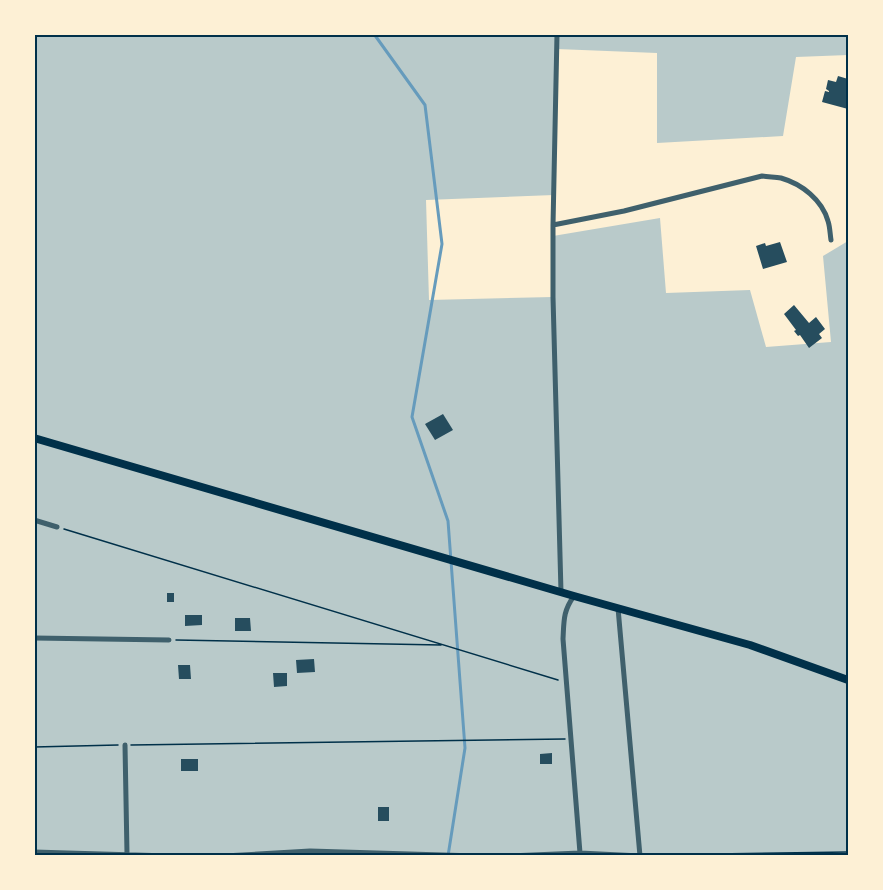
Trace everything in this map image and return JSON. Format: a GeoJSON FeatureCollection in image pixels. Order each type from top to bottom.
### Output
{"type":"FeatureCollection","features":[{"type":"Feature","properties":{"kind":"main road"},"geometry":{"type":"LineString","coordinates":[[34,438],[574,596],[750,645],[849,680]]}},
{"type":"Feature","properties":{"kind":"street"},"geometry":{"type":"LineString","coordinates":[[557,34],[553,297],[561,592]]}},
{"type":"Feature","properties":{"kind":"street"},"geometry":{"type":"LineString","coordinates":[[553,225],[624,211],[762,177],[781,178],[799,186],[822,206],[829,222],[831,240]]}},
{"type":"Feature","properties":{"kind":"street"},"geometry":{"type":"LineString","coordinates":[[34,520],[57,527]]}},
{"type":"Feature","properties":{"kind":"street"},"geometry":{"type":"LineString","coordinates":[[574,596],[564,616],[563,639],[580,853]]}},
{"type":"Feature","properties":{"kind":"street"},"geometry":{"type":"LineString","coordinates":[[509,855],[580,853],[640,855],[618,608]]}},
{"type":"Feature","properties":{"kind":"street"},"geometry":{"type":"LineString","coordinates":[[34,638],[169,640]]}},
{"type":"Feature","properties":{"kind":"street"},"geometry":{"type":"LineString","coordinates":[[125,745],[127,854]]}},
{"type":"Feature","properties":{"kind":"street"},"geometry":{"type":"LineString","coordinates":[[224,855],[310,851],[476,855]]}},
{"type":"Feature","properties":{"kind":"street"},"geometry":{"type":"LineString","coordinates":[[34,852],[169,855]]}},
{"type":"Feature","properties":{"kind":"path"},"geometry":{"type":"LineString","coordinates":[[57,527],[567,682]]}},
{"type":"Feature","properties":{"kind":"path"},"geometry":{"type":"LineString","coordinates":[[169,640],[446,645]]}},
{"type":"Feature","properties":{"kind":"path"},"geometry":{"type":"LineString","coordinates":[[34,747],[572,739]]}},
{"type":"Feature","properties":{"kind":"path"},"geometry":{"type":"LineString","coordinates":[[640,855],[849,852]]}},
{"type":"Feature","properties":{"kind":"shaded area"},"geometry":{"type":"Polygon","coordinates":[[[34,35],[848,35],[848,55],[796,57],[783,136],[657,143],[657,53],[557,49],[554,195],[426,200],[429,300],[553,297],[553,236],[660,218],[666,293],[750,290],[766,347],[831,342],[823,256],[848,241],[848,855],[35,855],[34,35]]]}},
{"type":"Feature","properties":{"kind":"building"},"geometry":{"type":"Polygon","coordinates":[[[838,76],[848,79],[848,109],[822,102],[825,91],[829,92],[826,89],[828,80],[836,82],[838,76]]]}},
{"type":"Feature","properties":{"kind":"building"},"geometry":{"type":"Polygon","coordinates":[[[780,242],[787,262],[763,269],[756,246],[780,242]]]}},
{"type":"Feature","properties":{"kind":"building"},"geometry":{"type":"Polygon","coordinates":[[[794,305],[809,323],[816,317],[825,329],[819,334],[822,338],[809,348],[800,335],[798,336],[794,331],[796,330],[784,314],[794,305]]]}},
{"type":"Feature","properties":{"kind":"building"},"geometry":{"type":"Polygon","coordinates":[[[443,414],[453,430],[435,440],[425,424],[443,414]]]}},
{"type":"Feature","properties":{"kind":"building"},"geometry":{"type":"Polygon","coordinates":[[[167,593],[174,593],[174,602],[167,602],[167,593]]]}},
{"type":"Feature","properties":{"kind":"building"},"geometry":{"type":"Polygon","coordinates":[[[185,615],[202,615],[202,625],[185,626],[185,615]]]}},
{"type":"Feature","properties":{"kind":"building"},"geometry":{"type":"Polygon","coordinates":[[[235,618],[250,618],[251,631],[235,631],[235,618]]]}},
{"type":"Feature","properties":{"kind":"building"},"geometry":{"type":"Polygon","coordinates":[[[314,659],[315,672],[297,673],[296,660],[314,659]]]}},
{"type":"Feature","properties":{"kind":"building"},"geometry":{"type":"Polygon","coordinates":[[[178,665],[190,665],[191,679],[179,679],[178,665]]]}},
{"type":"Feature","properties":{"kind":"building"},"geometry":{"type":"Polygon","coordinates":[[[273,673],[287,673],[287,686],[274,687],[273,673]]]}},
{"type":"Feature","properties":{"kind":"building"},"geometry":{"type":"Polygon","coordinates":[[[552,753],[552,764],[540,764],[540,754],[552,753]]]}},
{"type":"Feature","properties":{"kind":"building"},"geometry":{"type":"Polygon","coordinates":[[[181,759],[198,759],[198,771],[181,771],[181,759]]]}},
{"type":"Feature","properties":{"kind":"building"},"geometry":{"type":"Polygon","coordinates":[[[378,807],[389,807],[389,821],[378,821],[378,807]]]}},
{"type":"Feature","properties":{"kind":"waterway"},"geometry":{"type":"LineString","coordinates":[[374,34],[425,105],[442,244],[412,417],[448,521],[465,748],[448,856]]}}]}
